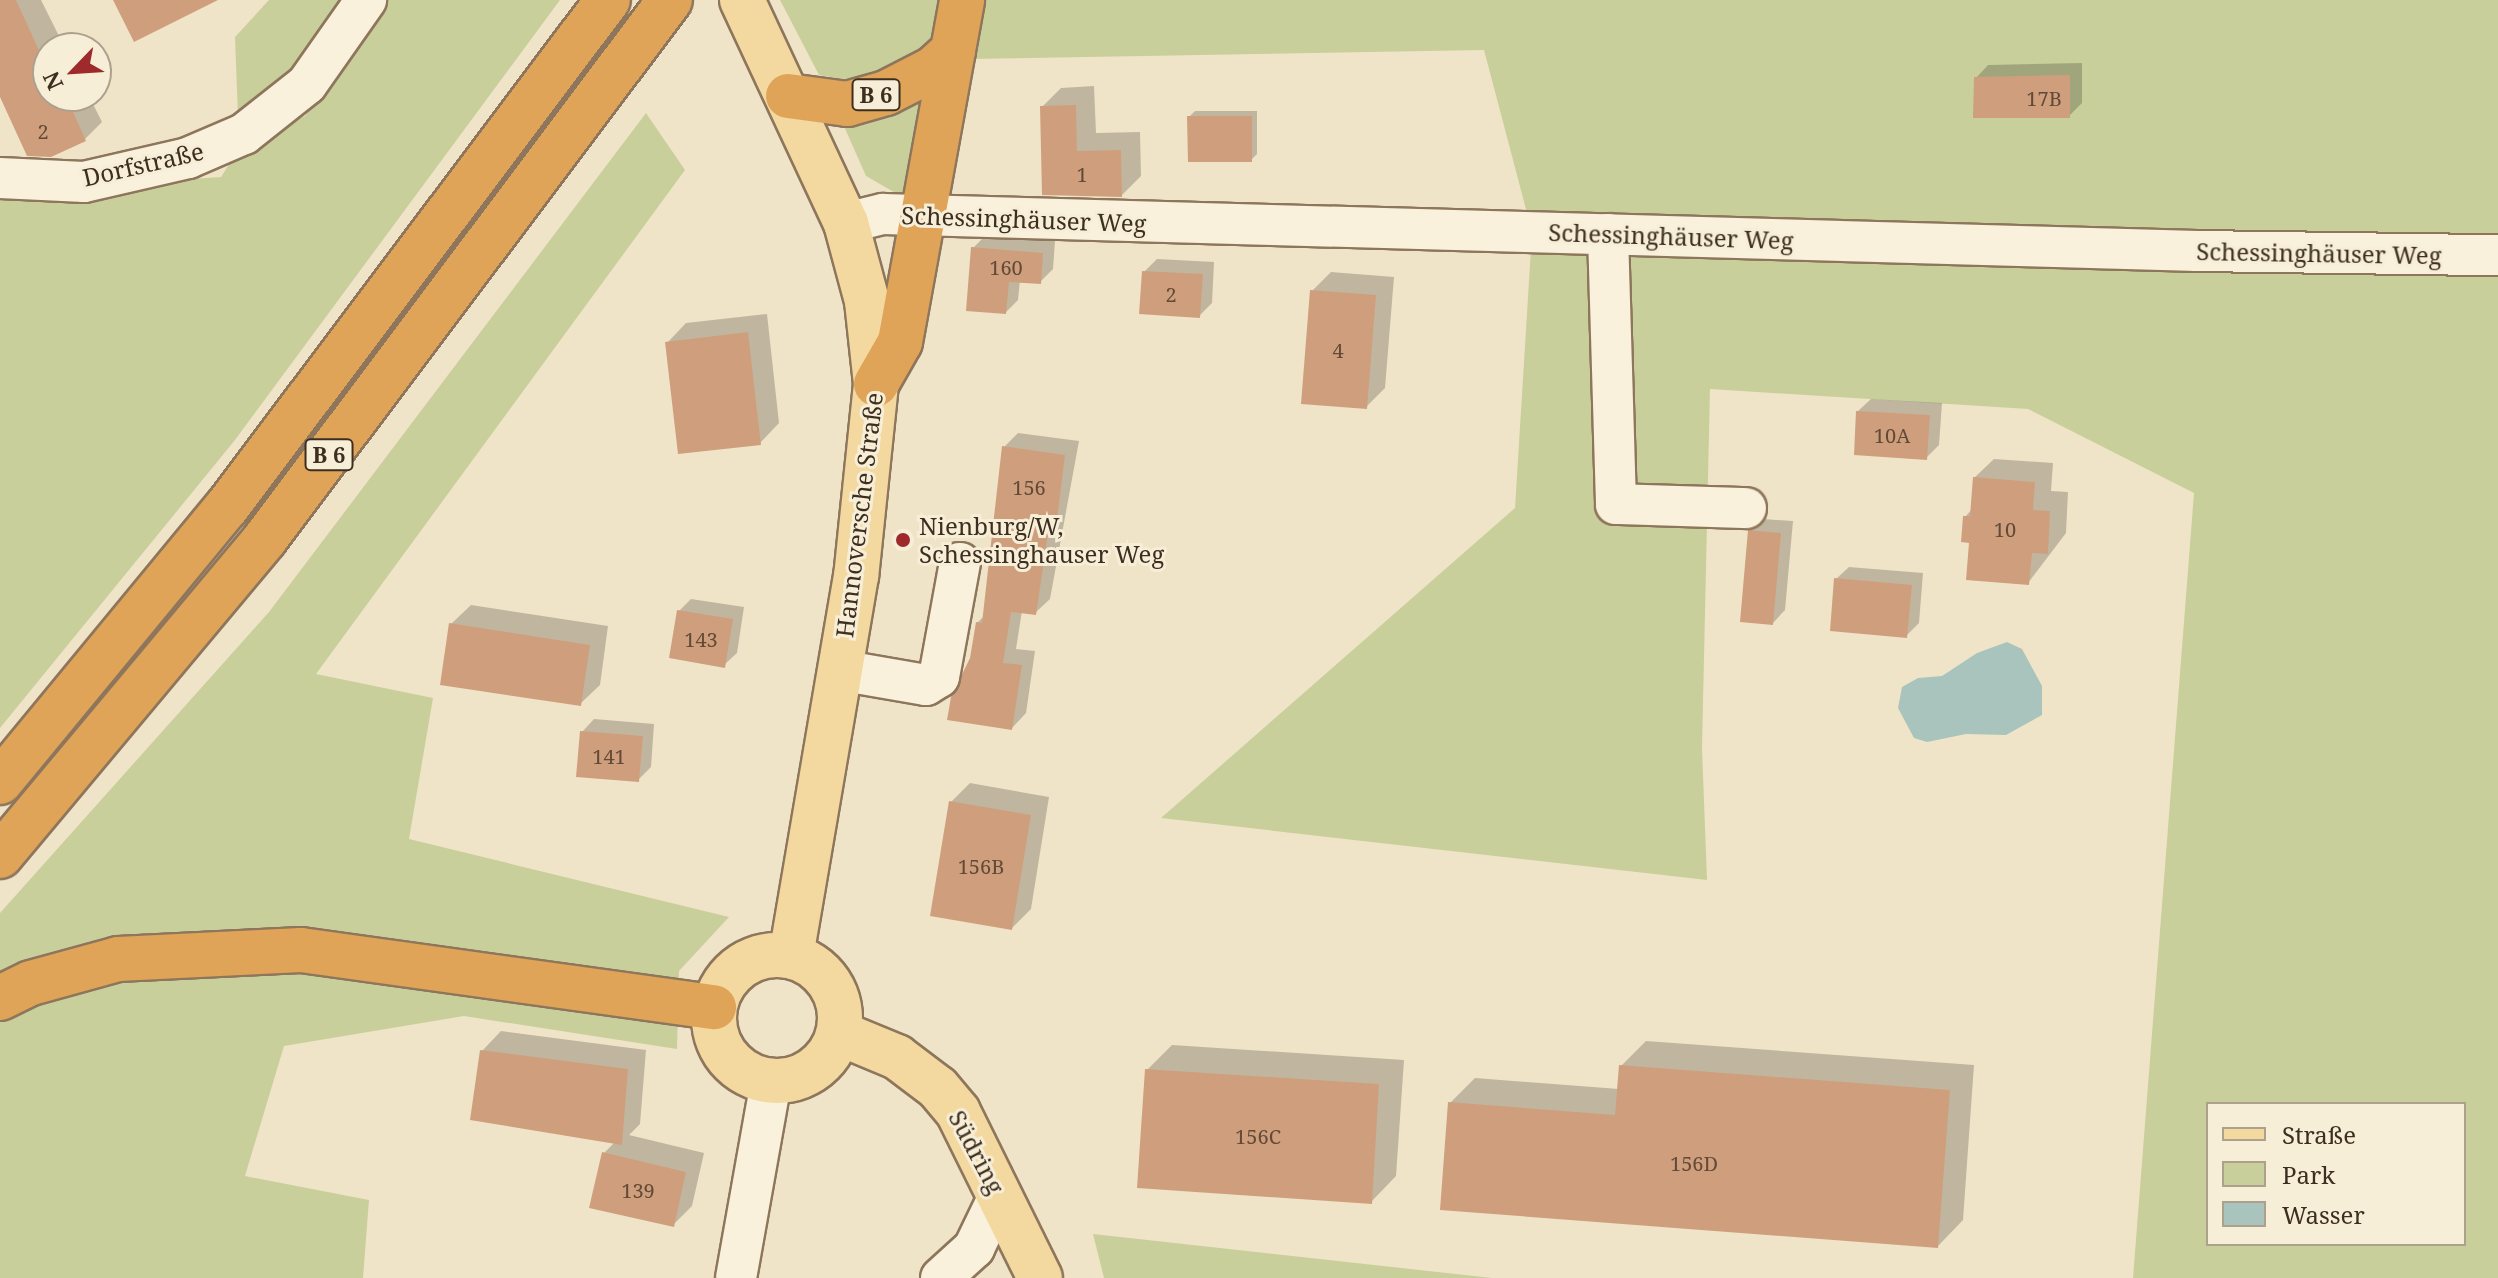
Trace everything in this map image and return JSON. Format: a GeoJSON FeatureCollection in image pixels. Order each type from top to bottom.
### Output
{"type":"FeatureCollection","features":[{"type":"Feature","properties":{"kind":"highway","name":"B 6"},"geometry":{"type":"LineString","coordinates":[[0,782],[227,507],[608,0]]}},
{"type":"Feature","properties":{"kind":"highway","name":"B 6"},"geometry":{"type":"LineString","coordinates":[[0,856],[265,539],[670,0]]}},
{"type":"Feature","properties":{"kind":"highway"},"geometry":{"type":"LineString","coordinates":[[876,384],[900,342],[926,218],[962,0]]}},
{"type":"Feature","properties":{"kind":"highway","name":"B 6"},"geometry":{"type":"LineString","coordinates":[[788,96],[847,104],[886,93],[933,69],[953,51]]}},
{"type":"Feature","properties":{"kind":"highway"},"geometry":{"type":"LineString","coordinates":[[0,998],[31,983],[118,959],[301,950],[714,1007]]}},
{"type":"Feature","properties":{"kind":"main road","name":"Hannoversche Straße"},"geometry":{"type":"LineString","coordinates":[[742,0],[846,223],[867,301],[876,384],[872,454],[791,956]]}},
{"type":"Feature","properties":{"kind":"main road"},"geometry":{"type":"LineString","coordinates":[[791,956],[825,976],[840,1013],[839,1033],[820,1065],[805,1076],[771,1082],[731,1062],[719,1045],[714,1007],[735,970],[752,959],[791,956]]}},
{"type":"Feature","properties":{"kind":"main road","name":"Südring"},"geometry":{"type":"LineString","coordinates":[[839,1033],[897,1057],[938,1088],[973,1135],[1040,1278]]}},
{"type":"Feature","properties":{"kind":"street","name":"Dorfstraße"},"geometry":{"type":"LineString","coordinates":[[0,178],[84,182],[188,158],[244,134],[307,84],[366,0]]}},
{"type":"Feature","properties":{"kind":"street","name":"Schessinghäuser Weg"},"geometry":{"type":"LineString","coordinates":[[846,223],[883,214],[926,218],[2498,255]]}},
{"type":"Feature","properties":{"kind":"street"},"geometry":{"type":"LineString","coordinates":[[1608,234],[1616,504],[1746,508]]}},
{"type":"Feature","properties":{"kind":"street"},"geometry":{"type":"LineString","coordinates":[[839,670],[926,685],[939,677],[960,563]]}},
{"type":"Feature","properties":{"kind":"street"},"geometry":{"type":"LineString","coordinates":[[736,1278],[771,1082]]}},
{"type":"Feature","properties":{"kind":"street"},"geometry":{"type":"LineString","coordinates":[[941,1278],[974,1248],[1000,1194]]}},
{"type":"Feature","properties":{"kind":"green space"},"geometry":{"type":"Polygon","coordinates":[[[269,0],[346,0],[296,72],[238,118],[235,37],[269,0]]]}},
{"type":"Feature","properties":{"kind":"green space"},"geometry":{"type":"Polygon","coordinates":[[[388,0],[560,0],[235,440],[0,728],[0,192],[221,177],[240,147],[305,116],[388,0]]]}},
{"type":"Feature","properties":{"kind":"green space"},"geometry":{"type":"Polygon","coordinates":[[[780,0],[2498,0],[2498,1278],[2133,1278],[2194,493],[2028,409],[1710,389],[1702,748],[1707,880],[1161,818],[1515,508],[1532,232],[1484,50],[969,59],[912,53],[866,77],[842,79],[819,75],[780,0]]]}},
{"type":"Feature","properties":{"kind":"green space"},"geometry":{"type":"Polygon","coordinates":[[[930,85],[913,196],[899,195],[866,176],[839,115],[930,85]]]}},
{"type":"Feature","properties":{"kind":"green space"},"geometry":{"type":"Polygon","coordinates":[[[646,113],[685,170],[316,674],[433,698],[409,839],[729,917],[679,971],[677,1049],[464,1016],[284,1046],[245,1176],[369,1200],[363,1278],[0,1278],[0,913],[269,612],[646,113]]]}},
{"type":"Feature","properties":{"kind":"green space"},"geometry":{"type":"Polygon","coordinates":[[[1093,1234],[1492,1278],[1104,1278],[1093,1234]]]}},
{"type":"Feature","properties":{"kind":"water"},"geometry":{"type":"Polygon","coordinates":[[[2007,642],[2022,649],[2042,686],[2042,715],[2006,735],[1966,734],[1927,742],[1914,738],[1898,708],[1902,687],[1918,678],[1942,676],[1977,653],[2007,642]]]}},
{"type":"Feature","properties":{"kind":"building"},"geometry":{"type":"Polygon","coordinates":[[[0,0],[16,0],[32,35],[32,112],[73,112],[86,141],[51,157],[27,156],[0,97],[0,0]]]}},
{"type":"Feature","properties":{"kind":"building"},"geometry":{"type":"Polygon","coordinates":[[[113,0],[218,0],[134,42],[113,0]]]}},
{"type":"Feature","properties":{"kind":"building"},"geometry":{"type":"Polygon","coordinates":[[[2070,75],[2070,118],[1973,118],[1974,77],[2070,75]]]}},
{"type":"Feature","properties":{"kind":"building"},"geometry":{"type":"Polygon","coordinates":[[[1076,105],[1077,151],[1121,150],[1122,197],[1042,195],[1040,106],[1076,105]]]}},
{"type":"Feature","properties":{"kind":"building"},"geometry":{"type":"Polygon","coordinates":[[[1187,116],[1252,116],[1252,162],[1188,162],[1187,116]]]}},
{"type":"Feature","properties":{"kind":"building"},"geometry":{"type":"Polygon","coordinates":[[[971,247],[1043,253],[1041,284],[1009,282],[1006,314],[966,311],[971,247]]]}},
{"type":"Feature","properties":{"kind":"building"},"geometry":{"type":"Polygon","coordinates":[[[1142,271],[1203,274],[1200,318],[1139,314],[1142,271]]]}},
{"type":"Feature","properties":{"kind":"building"},"geometry":{"type":"Polygon","coordinates":[[[1310,290],[1376,295],[1367,409],[1301,404],[1310,290]]]}},
{"type":"Feature","properties":{"kind":"building"},"geometry":{"type":"Polygon","coordinates":[[[748,332],[761,445],[678,454],[665,342],[748,332]]]}},
{"type":"Feature","properties":{"kind":"building"},"geometry":{"type":"Polygon","coordinates":[[[1856,411],[1930,415],[1927,460],[1854,455],[1856,411]]]}},
{"type":"Feature","properties":{"kind":"building"},"geometry":{"type":"Polygon","coordinates":[[[1002,446],[1065,455],[1056,528],[1049,527],[1036,615],[1011,612],[1003,663],[1022,665],[1012,730],[947,720],[951,697],[970,658],[976,622],[982,623],[1002,446]]]}},
{"type":"Feature","properties":{"kind":"building"},"geometry":{"type":"Polygon","coordinates":[[[1973,477],[2035,482],[2033,510],[2050,511],[2048,554],[2032,553],[2029,585],[1966,580],[1969,543],[1961,542],[1963,516],[1970,516],[1973,477]]]}},
{"type":"Feature","properties":{"kind":"building"},"geometry":{"type":"Polygon","coordinates":[[[1748,530],[1781,533],[1773,625],[1740,622],[1748,530]]]}},
{"type":"Feature","properties":{"kind":"building"},"geometry":{"type":"Polygon","coordinates":[[[1834,578],[1912,585],[1907,638],[1830,631],[1834,578]]]}},
{"type":"Feature","properties":{"kind":"building"},"geometry":{"type":"Polygon","coordinates":[[[677,610],[733,619],[725,668],[669,658],[677,610]]]}},
{"type":"Feature","properties":{"kind":"building"},"geometry":{"type":"Polygon","coordinates":[[[449,623],[590,645],[581,706],[440,685],[449,623]]]}},
{"type":"Feature","properties":{"kind":"building"},"geometry":{"type":"Polygon","coordinates":[[[580,731],[643,736],[639,782],[576,777],[580,731]]]}},
{"type":"Feature","properties":{"kind":"building"},"geometry":{"type":"Polygon","coordinates":[[[949,801],[1031,815],[1012,930],[930,916],[949,801]]]}},
{"type":"Feature","properties":{"kind":"building"},"geometry":{"type":"Polygon","coordinates":[[[480,1050],[628,1069],[622,1145],[470,1120],[480,1050]]]}},
{"type":"Feature","properties":{"kind":"building"},"geometry":{"type":"Polygon","coordinates":[[[1619,1065],[1950,1090],[1938,1248],[1440,1210],[1448,1102],[1615,1115],[1619,1065]]]}},
{"type":"Feature","properties":{"kind":"building"},"geometry":{"type":"Polygon","coordinates":[[[1145,1069],[1379,1084],[1372,1204],[1137,1188],[1145,1069]]]}},
{"type":"Feature","properties":{"kind":"building"},"geometry":{"type":"Polygon","coordinates":[[[602,1152],[686,1172],[674,1227],[589,1208],[602,1152]]]}},
{"type":"Feature","properties":{"kind":"place","name":"Nienburg/W, Schessinghauser Weg"},"geometry":{"type":"Point","coordinates":[903,540]}}]}
